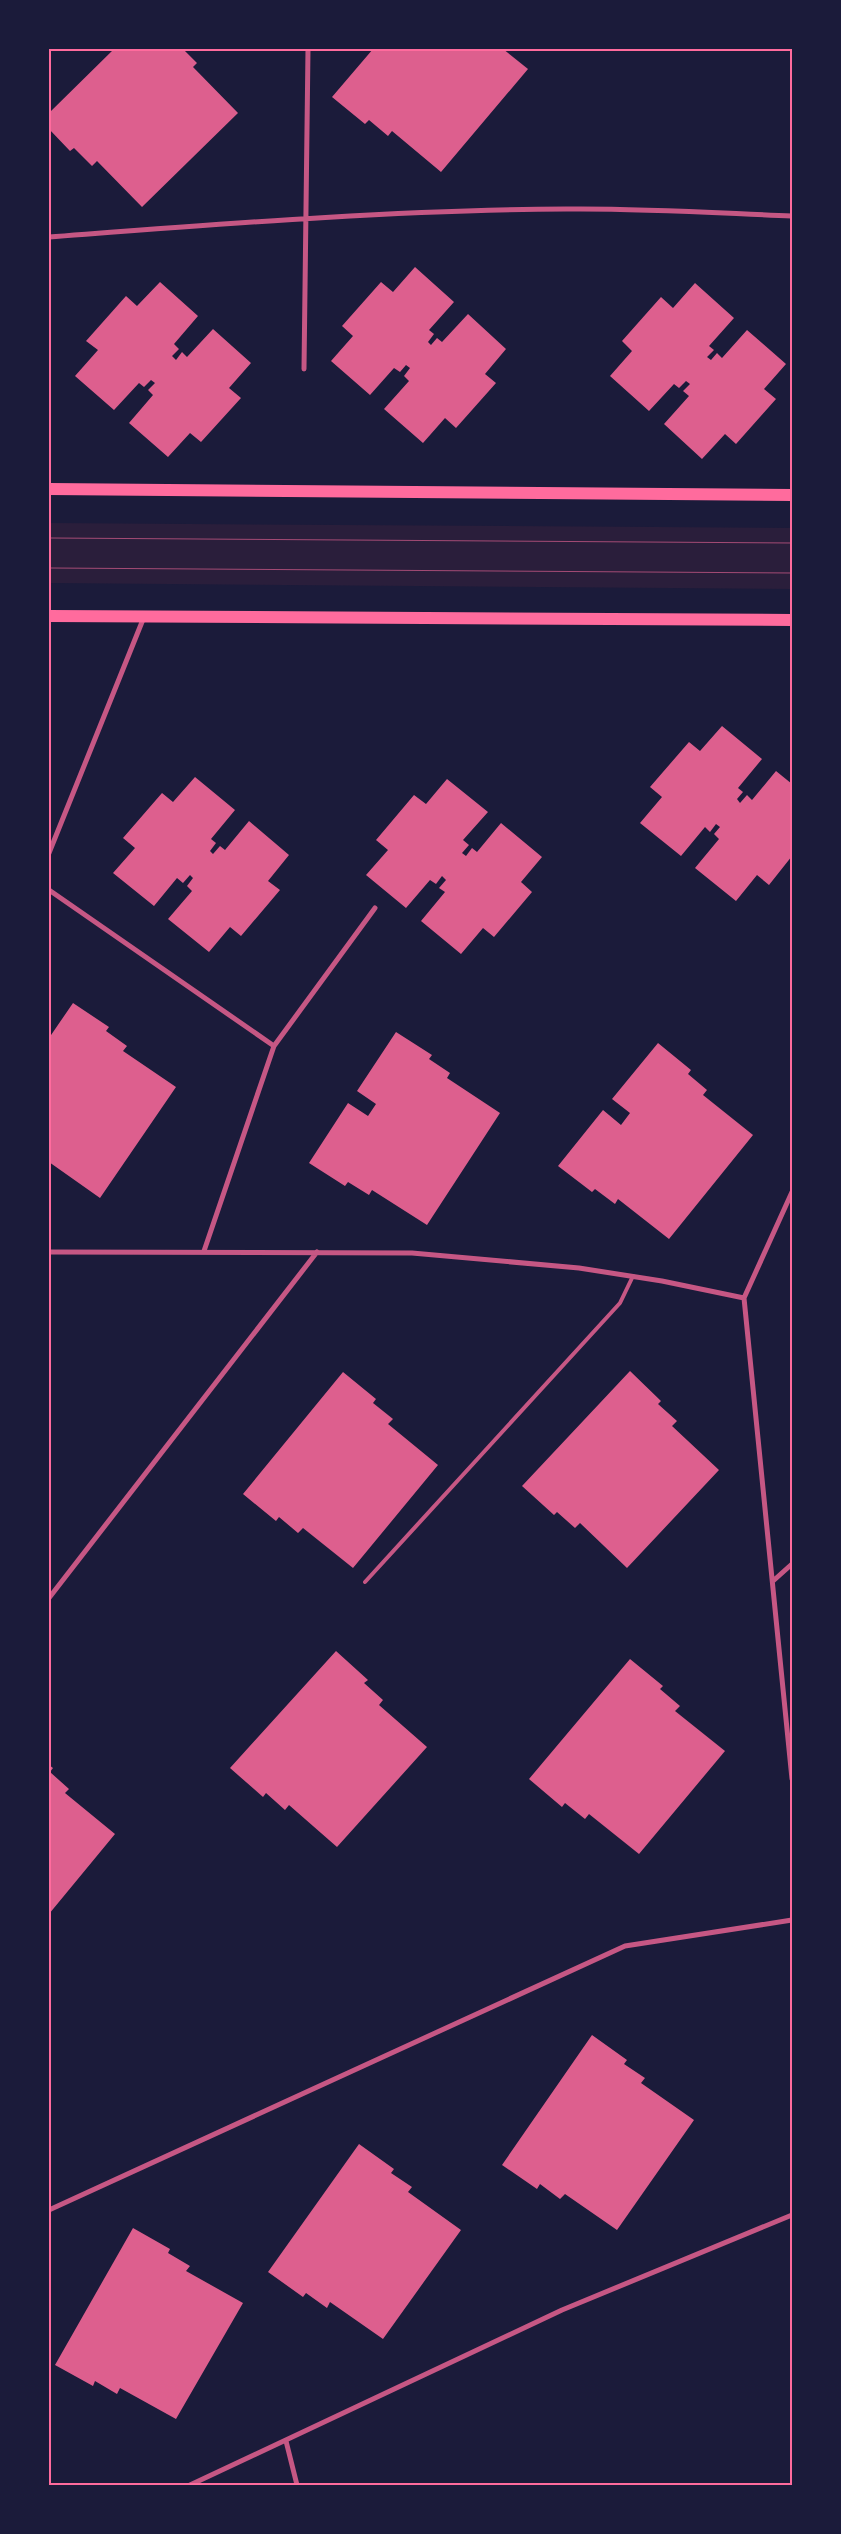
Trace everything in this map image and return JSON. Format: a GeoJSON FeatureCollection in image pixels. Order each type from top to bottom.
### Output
{"type":"FeatureCollection","features":[{"type":"Feature","properties":{"kind":"main road"},"geometry":{"type":"LineString","coordinates":[[49,489],[792,495]]}},
{"type":"Feature","properties":{"kind":"main road"},"geometry":{"type":"LineString","coordinates":[[49,616],[792,620]]}},
{"type":"Feature","properties":{"kind":"street"},"geometry":{"type":"LineString","coordinates":[[304,369],[308,49]]}},
{"type":"Feature","properties":{"kind":"street"},"geometry":{"type":"LineString","coordinates":[[49,236],[306,218],[564,209],[644,209],[792,216]]}},
{"type":"Feature","properties":{"kind":"street"},"geometry":{"type":"LineString","coordinates":[[49,853],[144,616]]}},
{"type":"Feature","properties":{"kind":"street"},"geometry":{"type":"LineString","coordinates":[[49,890],[274,1046]]}},
{"type":"Feature","properties":{"kind":"street"},"geometry":{"type":"LineString","coordinates":[[204,1252],[274,1046],[375,908]]}},
{"type":"Feature","properties":{"kind":"street"},"geometry":{"type":"LineString","coordinates":[[792,1192],[744,1298],[792,1779]]}},
{"type":"Feature","properties":{"kind":"street"},"geometry":{"type":"LineString","coordinates":[[49,1252],[412,1253],[495,1258],[633,1276],[744,1298]]}},
{"type":"Feature","properties":{"kind":"street"},"geometry":{"type":"LineString","coordinates":[[49,1598],[317,1252]]}},
{"type":"Feature","properties":{"kind":"street"},"geometry":{"type":"LineString","coordinates":[[773,1581],[792,1564]]}},
{"type":"Feature","properties":{"kind":"street"},"geometry":{"type":"LineString","coordinates":[[49,2210],[625,1946],[792,1920]]}},
{"type":"Feature","properties":{"kind":"street"},"geometry":{"type":"LineString","coordinates":[[190,2485],[562,2310],[792,2215]]}},
{"type":"Feature","properties":{"kind":"street"},"geometry":{"type":"LineString","coordinates":[[286,2441],[297,2485]]}},
{"type":"Feature","properties":{"kind":"lane"},"geometry":{"type":"LineString","coordinates":[[365,1582],[620,1303],[633,1276]]}},
{"type":"Feature","properties":{"kind":"shaded area"},"geometry":{"type":"Polygon","coordinates":[[[49,523],[792,528],[792,589],[49,583],[49,523]]]}},
{"type":"Feature","properties":{"kind":"building"},"geometry":{"type":"Polygon","coordinates":[[[114,49],[183,49],[197,63],[193,67],[238,113],[142,207],[97,161],[92,166],[74,148],[70,151],[49,129],[49,113],[114,49]]]}},
{"type":"Feature","properties":{"kind":"building"},"geometry":{"type":"Polygon","coordinates":[[[373,49],[503,49],[528,69],[441,172],[392,131],[388,136],[369,120],[365,124],[332,97],[373,49]]]}},
{"type":"Feature","properties":{"kind":"building"},"geometry":{"type":"Polygon","coordinates":[[[415,267],[454,302],[429,330],[434,334],[428,342],[431,345],[437,338],[442,342],[468,314],[506,349],[485,374],[496,383],[456,428],[445,418],[423,443],[384,409],[409,381],[404,376],[410,368],[406,365],[400,372],[394,368],[370,395],[331,361],[353,336],[342,326],[381,282],[393,292],[415,267]]]}},
{"type":"Feature","properties":{"kind":"building"},"geometry":{"type":"Polygon","coordinates":[[[160,282],[198,316],[174,344],[179,349],[172,356],[176,360],[182,352],[187,357],[213,329],[251,363],[229,388],[241,398],[201,442],[190,433],[168,457],[129,423],[153,395],[148,390],[155,383],[151,380],[144,387],[139,383],[114,410],[75,376],[98,350],[86,341],[126,296],[137,306],[160,282]]]}},
{"type":"Feature","properties":{"kind":"building"},"geometry":{"type":"Polygon","coordinates":[[[695,283],[734,318],[709,346],[714,350],[707,357],[711,360],[717,353],[722,358],[747,330],[786,364],[764,389],[776,399],[736,444],[725,434],[702,459],[664,424],[689,396],[683,391],[690,384],[686,381],[679,388],[674,384],[649,411],[610,376],[632,351],[622,341],[661,297],[673,308],[695,283]]]}},
{"type":"Feature","properties":{"kind":"building"},"geometry":{"type":"Polygon","coordinates":[[[722,726],[762,759],[738,788],[743,792],[737,799],[740,803],[747,795],[752,800],[776,771],[792,784],[792,856],[769,885],[757,875],[736,901],[695,868],[719,839],[714,834],[720,827],[716,824],[710,832],[705,827],[681,856],[640,823],[662,797],[650,787],[689,742],[700,751],[722,726]]]}},
{"type":"Feature","properties":{"kind":"building"},"geometry":{"type":"Polygon","coordinates":[[[195,777],[235,810],[211,839],[216,843],[210,851],[213,854],[220,846],[225,850],[249,821],[289,855],[268,881],[280,890],[241,936],[230,927],[209,952],[168,919],[192,891],[187,886],[193,878],[190,875],[183,883],[177,878],[154,906],[113,873],[135,848],[123,838],[162,793],[173,802],[195,777]]]}},
{"type":"Feature","properties":{"kind":"building"},"geometry":{"type":"Polygon","coordinates":[[[447,779],[488,812],[463,840],[469,845],[462,853],[466,856],[472,848],[477,852],[501,823],[542,857],[521,882],[532,892],[494,937],[483,928],[461,954],[421,921],[445,892],[439,888],[446,880],[442,876],[436,884],[430,880],[406,908],[366,875],[388,850],[376,840],[414,795],[426,804],[447,779]]]}},
{"type":"Feature","properties":{"kind":"building"},"geometry":{"type":"Polygon","coordinates":[[[73,1003],[109,1027],[106,1031],[127,1046],[123,1051],[176,1087],[100,1198],[49,1162],[49,1038],[73,1003]]]}},
{"type":"Feature","properties":{"kind":"building"},"geometry":{"type":"Polygon","coordinates":[[[396,1032],[432,1055],[429,1059],[450,1073],[447,1078],[500,1113],[427,1225],[372,1190],[369,1195],[348,1182],[345,1186],[309,1163],[348,1103],[368,1116],[376,1104],[357,1091],[396,1032]]]}},
{"type":"Feature","properties":{"kind":"building"},"geometry":{"type":"Polygon","coordinates":[[[658,1043],[691,1070],[688,1074],[707,1090],[703,1095],[753,1135],[669,1239],[618,1199],[615,1204],[595,1189],[592,1192],[558,1166],[603,1110],[621,1125],[630,1113],[612,1099],[658,1043]]]}},
{"type":"Feature","properties":{"kind":"building"},"geometry":{"type":"Polygon","coordinates":[[[630,1371],[661,1401],[658,1404],[677,1421],[672,1426],[719,1470],[627,1568],[580,1523],[575,1528],[557,1512],[554,1515],[522,1486],[630,1371]]]}},
{"type":"Feature","properties":{"kind":"building"},"geometry":{"type":"Polygon","coordinates":[[[343,1372],[376,1399],[373,1403],[393,1419],[388,1424],[438,1465],[353,1568],[303,1528],[298,1533],[279,1517],[276,1521],[243,1494],[343,1372]]]}},
{"type":"Feature","properties":{"kind":"building"},"geometry":{"type":"Polygon","coordinates":[[[336,1651],[368,1680],[364,1683],[383,1700],[379,1705],[427,1747],[337,1847],[289,1805],[285,1810],[266,1793],[263,1797],[230,1768],[336,1651]]]}},
{"type":"Feature","properties":{"kind":"building"},"geometry":{"type":"Polygon","coordinates":[[[630,1659],[663,1686],[660,1689],[680,1706],[675,1711],[725,1751],[639,1854],[589,1814],[585,1819],[565,1803],[562,1807],[529,1779],[630,1659]]]}},
{"type":"Feature","properties":{"kind":"building"},"geometry":{"type":"Polygon","coordinates":[[[49,1765],[53,1768],[50,1772],[69,1789],[65,1793],[115,1834],[49,1914],[49,1765]]]}},
{"type":"Feature","properties":{"kind":"building"},"geometry":{"type":"Polygon","coordinates":[[[592,2035],[627,2060],[624,2064],[645,2078],[641,2083],[694,2120],[617,2230],[565,2194],[560,2199],[540,2184],[537,2189],[502,2165],[592,2035]]]}},
{"type":"Feature","properties":{"kind":"building"},"geometry":{"type":"Polygon","coordinates":[[[359,2144],[394,2169],[391,2173],[412,2187],[408,2192],[461,2230],[383,2339],[330,2302],[327,2308],[306,2293],[303,2297],[268,2272],[359,2144]]]}},
{"type":"Feature","properties":{"kind":"building"},"geometry":{"type":"Polygon","coordinates":[[[133,2228],[170,2249],[168,2253],[190,2266],[186,2271],[243,2303],[176,2419],[120,2388],[117,2394],[95,2381],[93,2386],[55,2365],[133,2228]]]}},
{"type":"Feature","properties":{"kind":"tram line"},"geometry":{"type":"LineString","coordinates":[[49,538],[792,543]]}},
{"type":"Feature","properties":{"kind":"tram line"},"geometry":{"type":"LineString","coordinates":[[49,568],[792,573]]}}]}
